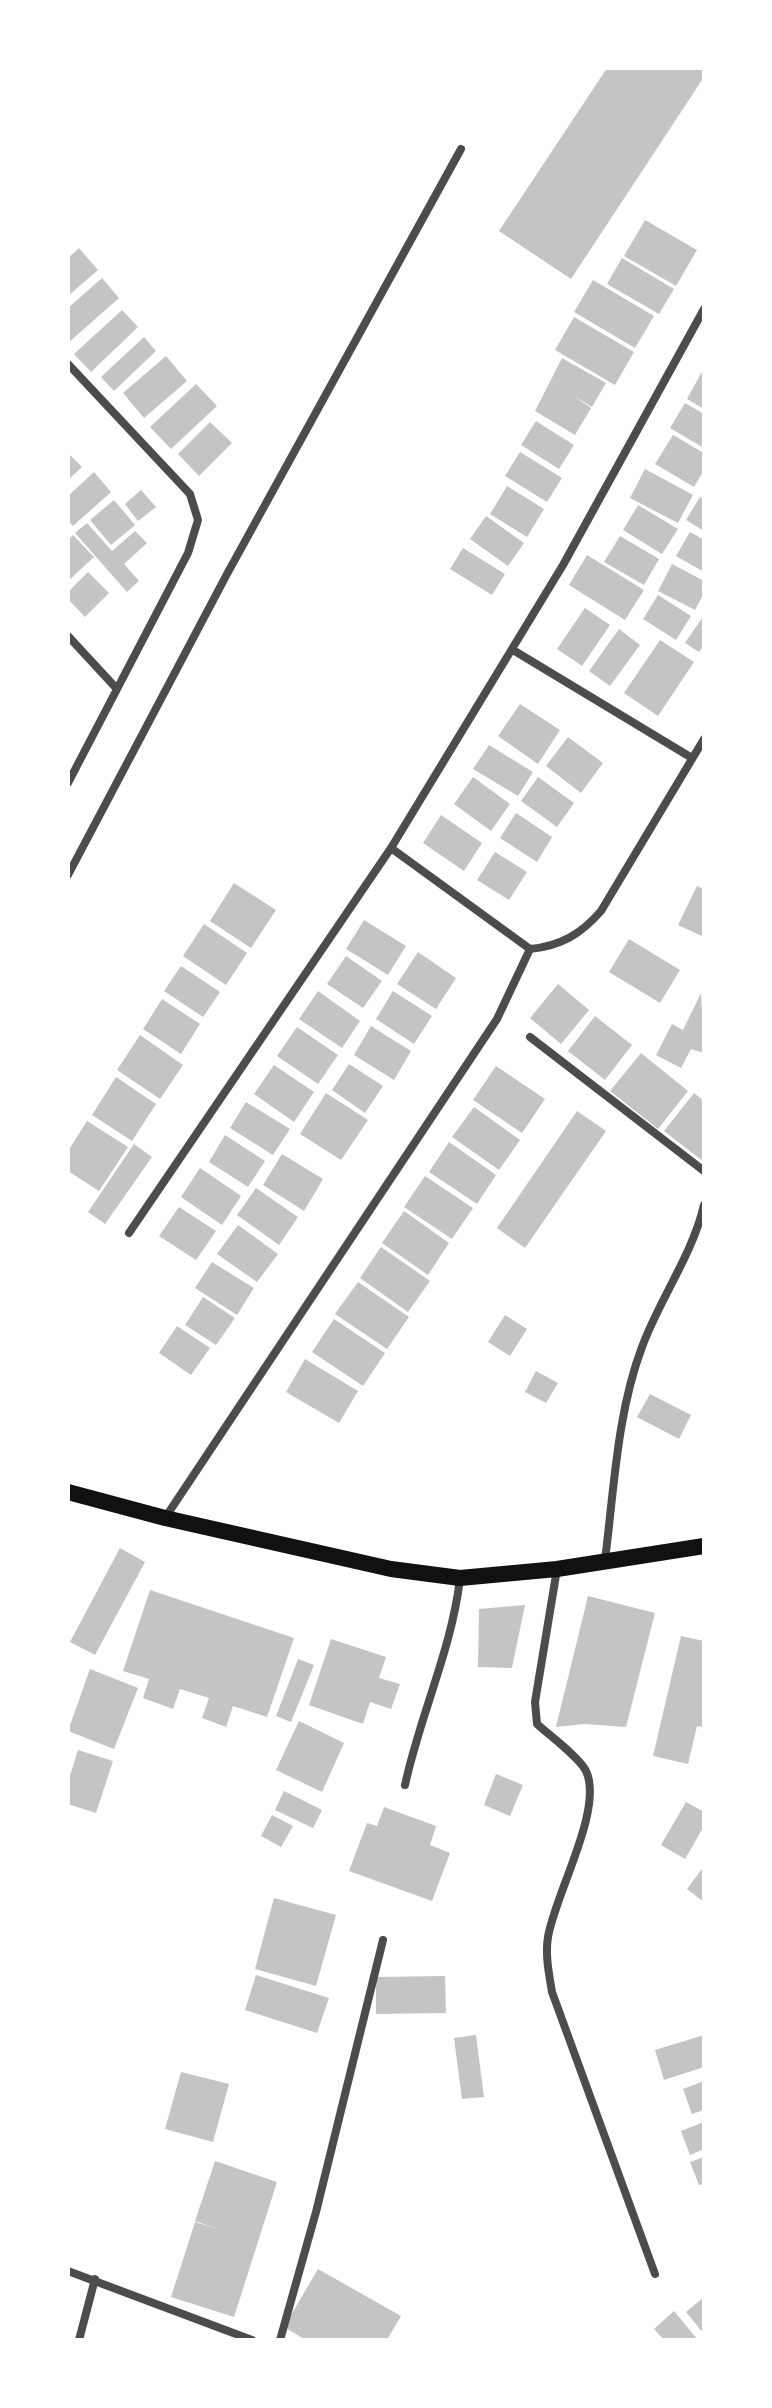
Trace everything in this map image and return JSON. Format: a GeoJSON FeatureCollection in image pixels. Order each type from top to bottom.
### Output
{"type":"FeatureCollection","features":[{"type":"Feature","properties":{"kind":"main road"},"geometry":{"type":"LineString","coordinates":[[68,1492],[165,1518],[391,1569],[460,1578],[557,1569],[704,1546]]}},
{"type":"Feature","properties":{"kind":"street"},"geometry":{"type":"LineString","coordinates":[[68,875],[227,574],[461,149]]}},
{"type":"Feature","properties":{"kind":"street"},"geometry":{"type":"LineString","coordinates":[[129,1233],[391,848],[513,650],[704,309]]}},
{"type":"Feature","properties":{"kind":"street"},"geometry":{"type":"LineString","coordinates":[[68,364],[190,494],[198,520],[188,553],[68,783]]}},
{"type":"Feature","properties":{"kind":"street"},"geometry":{"type":"LineString","coordinates":[[68,636],[117,689]]}},
{"type":"Feature","properties":{"kind":"street"},"geometry":{"type":"LineString","coordinates":[[513,650],[692,758]]}},
{"type":"Feature","properties":{"kind":"street"},"geometry":{"type":"LineString","coordinates":[[391,848],[530,949],[550,947],[586,928],[601,911],[704,739]]}},
{"type":"Feature","properties":{"kind":"street"},"geometry":{"type":"LineString","coordinates":[[165,1518],[497,1019],[530,949]]}},
{"type":"Feature","properties":{"kind":"street"},"geometry":{"type":"LineString","coordinates":[[530,1037],[704,1171]]}},
{"type":"Feature","properties":{"kind":"street"},"geometry":{"type":"LineString","coordinates":[[605,1560],[621,1433],[641,1349],[688,1254],[704,1205]]}},
{"type":"Feature","properties":{"kind":"street"},"geometry":{"type":"LineString","coordinates":[[557,1569],[535,1702],[537,1724],[586,1770],[590,1793],[588,1817],[548,1937],[552,1992],[655,2274]]}},
{"type":"Feature","properties":{"kind":"street"},"geometry":{"type":"LineString","coordinates":[[405,1785],[415,1738],[456,1618],[460,1578]]}},
{"type":"Feature","properties":{"kind":"street"},"geometry":{"type":"LineString","coordinates":[[280,2340],[316,2212],[383,1940]]}},
{"type":"Feature","properties":{"kind":"street"},"geometry":{"type":"LineString","coordinates":[[68,2271],[252,2340]]}},
{"type":"Feature","properties":{"kind":"street"},"geometry":{"type":"LineString","coordinates":[[79,2340],[95,2279]]}},
{"type":"Feature","properties":{"kind":"building"},"geometry":{"type":"Polygon","coordinates":[[[607,68],[704,68],[704,77],[571,279],[499,231],[607,68]]]}},
{"type":"Feature","properties":{"kind":"building"},"geometry":{"type":"Polygon","coordinates":[[[645,220],[697,250],[676,286],[624,256],[645,220]]]}},
{"type":"Feature","properties":{"kind":"building"},"geometry":{"type":"Polygon","coordinates":[[[79,248],[98,270],[68,296],[68,258],[79,248]]]}},
{"type":"Feature","properties":{"kind":"building"},"geometry":{"type":"Polygon","coordinates":[[[622,258],[674,289],[659,314],[607,284],[622,258]]]}},
{"type":"Feature","properties":{"kind":"building"},"geometry":{"type":"Polygon","coordinates":[[[102,278],[119,298],[68,343],[68,308],[102,278]]]}},
{"type":"Feature","properties":{"kind":"building"},"geometry":{"type":"Polygon","coordinates":[[[593,280],[654,316],[635,348],[574,312],[593,280]]]}},
{"type":"Feature","properties":{"kind":"building"},"geometry":{"type":"Polygon","coordinates":[[[122,310],[138,327],[91,372],[74,354],[122,310]]]}},
{"type":"Feature","properties":{"kind":"building"},"geometry":{"type":"Polygon","coordinates":[[[574,317],[634,352],[615,385],[555,350],[574,317]]]}},
{"type":"Feature","properties":{"kind":"building"},"geometry":{"type":"Polygon","coordinates":[[[144,337],[156,351],[114,391],[101,377],[144,337]]]}},
{"type":"Feature","properties":{"kind":"building"},"geometry":{"type":"Polygon","coordinates":[[[166,356],[187,381],[144,418],[123,393],[166,356]]]}},
{"type":"Feature","properties":{"kind":"building"},"geometry":{"type":"Polygon","coordinates":[[[562,358],[606,383],[592,407],[574,396],[591,408],[575,435],[535,411],[562,358]]]}},
{"type":"Feature","properties":{"kind":"building"},"geometry":{"type":"Polygon","coordinates":[[[704,368],[704,409],[687,399],[704,368]]]}},
{"type":"Feature","properties":{"kind":"building"},"geometry":{"type":"Polygon","coordinates":[[[196,384],[217,406],[171,449],[150,427],[196,384]]]}},
{"type":"Feature","properties":{"kind":"building"},"geometry":{"type":"Polygon","coordinates":[[[685,403],[704,414],[704,448],[670,428],[685,403]]]}},
{"type":"Feature","properties":{"kind":"building"},"geometry":{"type":"Polygon","coordinates":[[[536,421],[574,445],[559,469],[521,445],[536,421]]]}},
{"type":"Feature","properties":{"kind":"building"},"geometry":{"type":"Polygon","coordinates":[[[210,422],[232,443],[199,476],[178,454],[210,422]]]}},
{"type":"Feature","properties":{"kind":"building"},"geometry":{"type":"Polygon","coordinates":[[[673,435],[704,453],[704,470],[694,487],[655,464],[673,435]]]}},
{"type":"Feature","properties":{"kind":"building"},"geometry":{"type":"Polygon","coordinates":[[[520,452],[562,478],[547,502],[505,476],[520,452]]]}},
{"type":"Feature","properties":{"kind":"building"},"geometry":{"type":"Polygon","coordinates":[[[68,453],[82,467],[68,480],[68,453]]]}},
{"type":"Feature","properties":{"kind":"building"},"geometry":{"type":"Polygon","coordinates":[[[645,469],[693,495],[678,523],[630,498],[645,469]]]}},
{"type":"Feature","properties":{"kind":"building"},"geometry":{"type":"Polygon","coordinates":[[[94,472],[111,492],[73,526],[68,521],[68,496],[94,472]]]}},
{"type":"Feature","properties":{"kind":"building"},"geometry":{"type":"Polygon","coordinates":[[[507,486],[544,509],[527,537],[490,514],[507,486]]]}},
{"type":"Feature","properties":{"kind":"building"},"geometry":{"type":"Polygon","coordinates":[[[141,490],[156,507],[138,521],[125,504],[141,490]]]}},
{"type":"Feature","properties":{"kind":"building"},"geometry":{"type":"Polygon","coordinates":[[[700,497],[704,499],[704,531],[686,520],[700,497]]]}},
{"type":"Feature","properties":{"kind":"building"},"geometry":{"type":"Polygon","coordinates":[[[114,500],[135,525],[111,545],[90,520],[114,500]]]}},
{"type":"Feature","properties":{"kind":"building"},"geometry":{"type":"Polygon","coordinates":[[[638,505],[678,529],[662,554],[623,530],[638,505]]]}},
{"type":"Feature","properties":{"kind":"building"},"geometry":{"type":"Polygon","coordinates":[[[486,516],[524,543],[508,566],[470,539],[486,516]]]}},
{"type":"Feature","properties":{"kind":"building"},"geometry":{"type":"Polygon","coordinates":[[[87,523],[112,551],[135,531],[147,543],[124,564],[139,581],[127,592],[75,533],[87,523]]]}},
{"type":"Feature","properties":{"kind":"building"},"geometry":{"type":"Polygon","coordinates":[[[690,532],[704,540],[704,572],[676,556],[690,532]]]}},
{"type":"Feature","properties":{"kind":"building"},"geometry":{"type":"Polygon","coordinates":[[[73,535],[94,557],[68,581],[68,540],[73,535]]]}},
{"type":"Feature","properties":{"kind":"building"},"geometry":{"type":"Polygon","coordinates":[[[620,536],[659,559],[644,585],[604,562],[620,536]]]}},
{"type":"Feature","properties":{"kind":"building"},"geometry":{"type":"Polygon","coordinates":[[[463,548],[505,574],[492,595],[450,569],[463,548]]]}},
{"type":"Feature","properties":{"kind":"building"},"geometry":{"type":"Polygon","coordinates":[[[587,555],[644,590],[625,620],[569,585],[587,555]]]}},
{"type":"Feature","properties":{"kind":"building"},"geometry":{"type":"Polygon","coordinates":[[[672,564],[704,581],[704,593],[695,610],[658,591],[672,564]]]}},
{"type":"Feature","properties":{"kind":"building"},"geometry":{"type":"Polygon","coordinates":[[[88,572],[109,593],[85,617],[68,599],[68,592],[88,572]]]}},
{"type":"Feature","properties":{"kind":"building"},"geometry":{"type":"Polygon","coordinates":[[[658,595],[691,616],[676,640],[643,619],[658,595]]]}},
{"type":"Feature","properties":{"kind":"building"},"geometry":{"type":"Polygon","coordinates":[[[585,608],[610,625],[582,666],[557,649],[585,608]]]}},
{"type":"Feature","properties":{"kind":"building"},"geometry":{"type":"Polygon","coordinates":[[[702,618],[704,645],[699,652],[685,643],[702,618]]]}},
{"type":"Feature","properties":{"kind":"building"},"geometry":{"type":"Polygon","coordinates":[[[619,629],[640,645],[610,686],[589,671],[619,629]]]}},
{"type":"Feature","properties":{"kind":"building"},"geometry":{"type":"Polygon","coordinates":[[[660,640],[694,662],[658,716],[624,693],[660,640]]]}},
{"type":"Feature","properties":{"kind":"building"},"geometry":{"type":"Polygon","coordinates":[[[520,704],[560,730],[538,764],[498,736],[520,704]]]}},
{"type":"Feature","properties":{"kind":"building"},"geometry":{"type":"Polygon","coordinates":[[[568,737],[603,763],[581,793],[546,766],[568,737]]]}},
{"type":"Feature","properties":{"kind":"building"},"geometry":{"type":"Polygon","coordinates":[[[489,745],[533,772],[518,796],[473,769],[489,745]]]}},
{"type":"Feature","properties":{"kind":"building"},"geometry":{"type":"Polygon","coordinates":[[[473,777],[510,804],[491,831],[454,804],[473,777]]]}},
{"type":"Feature","properties":{"kind":"building"},"geometry":{"type":"Polygon","coordinates":[[[538,777],[574,803],[557,827],[521,801],[538,777]]]}},
{"type":"Feature","properties":{"kind":"building"},"geometry":{"type":"Polygon","coordinates":[[[516,813],[552,837],[537,862],[500,838],[516,813]]]}},
{"type":"Feature","properties":{"kind":"building"},"geometry":{"type":"Polygon","coordinates":[[[441,815],[482,843],[464,871],[423,843],[441,815]]]}},
{"type":"Feature","properties":{"kind":"building"},"geometry":{"type":"Polygon","coordinates":[[[495,852],[527,872],[509,900],[477,880],[495,852]]]}},
{"type":"Feature","properties":{"kind":"building"},"geometry":{"type":"Polygon","coordinates":[[[234,883],[276,910],[251,948],[210,921],[234,883]]]}},
{"type":"Feature","properties":{"kind":"building"},"geometry":{"type":"Polygon","coordinates":[[[697,886],[704,889],[704,937],[678,925],[697,886]]]}},
{"type":"Feature","properties":{"kind":"building"},"geometry":{"type":"Polygon","coordinates":[[[364,920],[406,946],[388,975],[346,949],[364,920]]]}},
{"type":"Feature","properties":{"kind":"building"},"geometry":{"type":"Polygon","coordinates":[[[204,924],[247,953],[226,985],[183,956],[204,924]]]}},
{"type":"Feature","properties":{"kind":"building"},"geometry":{"type":"Polygon","coordinates":[[[629,939],[680,970],[660,1003],[609,972],[629,939]]]}},
{"type":"Feature","properties":{"kind":"building"},"geometry":{"type":"Polygon","coordinates":[[[418,952],[456,978],[436,1009],[397,984],[418,952]]]}},
{"type":"Feature","properties":{"kind":"building"},"geometry":{"type":"Polygon","coordinates":[[[346,956],[382,981],[363,1008],[327,984],[346,956]]]}},
{"type":"Feature","properties":{"kind":"building"},"geometry":{"type":"Polygon","coordinates":[[[181,966],[220,992],[203,1017],[164,991],[181,966]]]}},
{"type":"Feature","properties":{"kind":"building"},"geometry":{"type":"Polygon","coordinates":[[[558,984],[589,1010],[561,1044],[530,1018],[558,984]]]}},
{"type":"Feature","properties":{"kind":"building"},"geometry":{"type":"Polygon","coordinates":[[[318,991],[360,1021],[342,1048],[299,1019],[318,991]]]}},
{"type":"Feature","properties":{"kind":"building"},"geometry":{"type":"Polygon","coordinates":[[[393,991],[432,1016],[414,1044],[376,1019],[393,991]]]}},
{"type":"Feature","properties":{"kind":"building"},"geometry":{"type":"Polygon","coordinates":[[[701,993],[704,1053],[691,1049],[681,1068],[656,1055],[672,1024],[683,1030],[701,993]]]}},
{"type":"Feature","properties":{"kind":"building"},"geometry":{"type":"Polygon","coordinates":[[[162,999],[200,1024],[181,1054],[143,1029],[162,999]]]}},
{"type":"Feature","properties":{"kind":"building"},"geometry":{"type":"Polygon","coordinates":[[[595,1016],[632,1045],[605,1080],[568,1051],[595,1016]]]}},
{"type":"Feature","properties":{"kind":"building"},"geometry":{"type":"Polygon","coordinates":[[[371,1026],[411,1051],[394,1080],[354,1055],[371,1026]]]}},
{"type":"Feature","properties":{"kind":"building"},"geometry":{"type":"Polygon","coordinates":[[[297,1027],[338,1055],[318,1084],[277,1056],[297,1027]]]}},
{"type":"Feature","properties":{"kind":"building"},"geometry":{"type":"Polygon","coordinates":[[[140,1035],[183,1065],[160,1099],[117,1070],[140,1035]]]}},
{"type":"Feature","properties":{"kind":"building"},"geometry":{"type":"Polygon","coordinates":[[[641,1053],[688,1091],[658,1129],[610,1091],[641,1053]]]}},
{"type":"Feature","properties":{"kind":"building"},"geometry":{"type":"Polygon","coordinates":[[[349,1064],[383,1086],[365,1113],[332,1090],[349,1064]]]}},
{"type":"Feature","properties":{"kind":"building"},"geometry":{"type":"Polygon","coordinates":[[[274,1065],[314,1092],[294,1122],[254,1094],[274,1065]]]}},
{"type":"Feature","properties":{"kind":"building"},"geometry":{"type":"Polygon","coordinates":[[[496,1066],[545,1099],[522,1133],[473,1100],[496,1066]]]}},
{"type":"Feature","properties":{"kind":"building"},"geometry":{"type":"Polygon","coordinates":[[[116,1077],[156,1104],[132,1141],[92,1115],[116,1077]]]}},
{"type":"Feature","properties":{"kind":"building"},"geometry":{"type":"Polygon","coordinates":[[[326,1093],[368,1120],[341,1160],[300,1134],[326,1093]]]}},
{"type":"Feature","properties":{"kind":"building"},"geometry":{"type":"Polygon","coordinates":[[[694,1093],[704,1101],[704,1162],[664,1131],[694,1093]]]}},
{"type":"Feature","properties":{"kind":"building"},"geometry":{"type":"Polygon","coordinates":[[[246,1102],[290,1129],[273,1155],[230,1128],[246,1102]]]}},
{"type":"Feature","properties":{"kind":"building"},"geometry":{"type":"Polygon","coordinates":[[[474,1107],[520,1140],[499,1170],[452,1137],[474,1107]]]}},
{"type":"Feature","properties":{"kind":"building"},"geometry":{"type":"Polygon","coordinates":[[[577,1111],[606,1131],[525,1248],[497,1228],[577,1111]]]}},
{"type":"Feature","properties":{"kind":"building"},"geometry":{"type":"Polygon","coordinates":[[[87,1121],[128,1147],[99,1191],[68,1171],[68,1151],[87,1121]]]}},
{"type":"Feature","properties":{"kind":"building"},"geometry":{"type":"Polygon","coordinates":[[[225,1135],[265,1161],[248,1187],[209,1162],[225,1135]]]}},
{"type":"Feature","properties":{"kind":"building"},"geometry":{"type":"Polygon","coordinates":[[[449,1142],[496,1175],[477,1204],[429,1172],[449,1142]]]}},
{"type":"Feature","properties":{"kind":"building"},"geometry":{"type":"Polygon","coordinates":[[[134,1144],[152,1157],[105,1224],[88,1212],[134,1144]]]}},
{"type":"Feature","properties":{"kind":"building"},"geometry":{"type":"Polygon","coordinates":[[[282,1154],[323,1179],[304,1211],[263,1185],[282,1154]]]}},
{"type":"Feature","properties":{"kind":"building"},"geometry":{"type":"Polygon","coordinates":[[[200,1168],[241,1196],[222,1225],[181,1197],[200,1168]]]}},
{"type":"Feature","properties":{"kind":"building"},"geometry":{"type":"Polygon","coordinates":[[[425,1176],[473,1208],[452,1239],[404,1207],[425,1176]]]}},
{"type":"Feature","properties":{"kind":"building"},"geometry":{"type":"Polygon","coordinates":[[[256,1188],[298,1217],[279,1245],[237,1215],[256,1188]]]}},
{"type":"Feature","properties":{"kind":"building"},"geometry":{"type":"Polygon","coordinates":[[[179,1207],[216,1231],[196,1260],[159,1236],[179,1207]]]}},
{"type":"Feature","properties":{"kind":"building"},"geometry":{"type":"Polygon","coordinates":[[[404,1211],[449,1243],[428,1275],[382,1243],[404,1211]]]}},
{"type":"Feature","properties":{"kind":"building"},"geometry":{"type":"Polygon","coordinates":[[[238,1225],[278,1254],[257,1282],[217,1254],[238,1225]]]}},
{"type":"Feature","properties":{"kind":"building"},"geometry":{"type":"Polygon","coordinates":[[[381,1247],[430,1281],[408,1312],[360,1278],[381,1247]]]}},
{"type":"Feature","properties":{"kind":"building"},"geometry":{"type":"Polygon","coordinates":[[[212,1262],[254,1288],[237,1315],[195,1288],[212,1262]]]}},
{"type":"Feature","properties":{"kind":"building"},"geometry":{"type":"Polygon","coordinates":[[[358,1282],[409,1317],[387,1349],[335,1314],[358,1282]]]}},
{"type":"Feature","properties":{"kind":"building"},"geometry":{"type":"Polygon","coordinates":[[[203,1297],[235,1318],[216,1345],[185,1325],[203,1297]]]}},
{"type":"Feature","properties":{"kind":"building"},"geometry":{"type":"Polygon","coordinates":[[[505,1315],[527,1329],[510,1356],[488,1342],[505,1315]]]}},
{"type":"Feature","properties":{"kind":"building"},"geometry":{"type":"Polygon","coordinates":[[[334,1319],[385,1353],[363,1386],[312,1352],[334,1319]]]}},
{"type":"Feature","properties":{"kind":"building"},"geometry":{"type":"Polygon","coordinates":[[[177,1326],[210,1348],[191,1375],[159,1353],[177,1326]]]}},
{"type":"Feature","properties":{"kind":"building"},"geometry":{"type":"Polygon","coordinates":[[[305,1359],[358,1391],[339,1423],[286,1392],[305,1359]]]}},
{"type":"Feature","properties":{"kind":"building"},"geometry":{"type":"Polygon","coordinates":[[[536,1371],[558,1383],[546,1403],[525,1392],[536,1371]]]}},
{"type":"Feature","properties":{"kind":"building"},"geometry":{"type":"Polygon","coordinates":[[[650,1394],[691,1415],[679,1439],[637,1417],[650,1394]]]}},
{"type":"Feature","properties":{"kind":"building"},"geometry":{"type":"Polygon","coordinates":[[[120,1548],[145,1562],[95,1655],[70,1642],[120,1548]]]}},
{"type":"Feature","properties":{"kind":"building"},"geometry":{"type":"Polygon","coordinates":[[[150,1590],[294,1638],[267,1717],[233,1706],[226,1727],[202,1718],[209,1698],[180,1689],[173,1709],[143,1698],[149,1679],[123,1671],[150,1590]]]}},
{"type":"Feature","properties":{"kind":"building"},"geometry":{"type":"Polygon","coordinates":[[[588,1596],[655,1613],[626,1727],[584,1724],[556,1727],[588,1596]]]}},
{"type":"Feature","properties":{"kind":"building"},"geometry":{"type":"Polygon","coordinates":[[[525,1605],[512,1668],[478,1667],[479,1609],[525,1605]]]}},
{"type":"Feature","properties":{"kind":"building"},"geometry":{"type":"Polygon","coordinates":[[[681,1636],[704,1641],[704,1727],[697,1726],[688,1764],[653,1756],[681,1636]]]}},
{"type":"Feature","properties":{"kind":"building"},"geometry":{"type":"Polygon","coordinates":[[[331,1639],[386,1657],[379,1678],[400,1684],[391,1709],[370,1702],[363,1724],[309,1705],[331,1639]]]}},
{"type":"Feature","properties":{"kind":"building"},"geometry":{"type":"Polygon","coordinates":[[[298,1659],[314,1665],[291,1722],[276,1716],[298,1659]]]}},
{"type":"Feature","properties":{"kind":"building"},"geometry":{"type":"Polygon","coordinates":[[[90,1669],[138,1688],[114,1749],[68,1731],[90,1669]]]}},
{"type":"Feature","properties":{"kind":"building"},"geometry":{"type":"Polygon","coordinates":[[[299,1721],[344,1743],[322,1792],[276,1770],[299,1721]]]}},
{"type":"Feature","properties":{"kind":"building"},"geometry":{"type":"Polygon","coordinates":[[[78,1750],[113,1761],[96,1813],[68,1804],[68,1782],[78,1750]]]}},
{"type":"Feature","properties":{"kind":"building"},"geometry":{"type":"Polygon","coordinates":[[[496,1774],[523,1785],[510,1816],[484,1805],[496,1774]]]}},
{"type":"Feature","properties":{"kind":"building"},"geometry":{"type":"Polygon","coordinates":[[[284,1791],[322,1810],[313,1828],[275,1810],[284,1791]]]}},
{"type":"Feature","properties":{"kind":"building"},"geometry":{"type":"Polygon","coordinates":[[[686,1802],[704,1812],[704,1826],[685,1859],[661,1845],[686,1802]]]}},
{"type":"Feature","properties":{"kind":"building"},"geometry":{"type":"Polygon","coordinates":[[[384,1807],[436,1826],[430,1845],[450,1853],[432,1901],[349,1871],[367,1823],[377,1826],[384,1807]]]}},
{"type":"Feature","properties":{"kind":"building"},"geometry":{"type":"Polygon","coordinates":[[[272,1815],[293,1826],[281,1847],[261,1836],[272,1815]]]}},
{"type":"Feature","properties":{"kind":"building"},"geometry":{"type":"Polygon","coordinates":[[[704,1866],[704,1902],[687,1889],[704,1866]]]}},
{"type":"Feature","properties":{"kind":"building"},"geometry":{"type":"Polygon","coordinates":[[[274,1898],[336,1915],[316,1986],[255,1969],[274,1898]]]}},
{"type":"Feature","properties":{"kind":"building"},"geometry":{"type":"Polygon","coordinates":[[[256,1975],[329,1998],[317,2033],[245,2010],[256,1975]]]}},
{"type":"Feature","properties":{"kind":"building"},"geometry":{"type":"Polygon","coordinates":[[[445,1976],[446,2013],[376,2014],[376,1977],[445,1976]]]}},
{"type":"Feature","properties":{"kind":"building"},"geometry":{"type":"Polygon","coordinates":[[[476,2035],[484,2097],[462,2099],[454,2038],[476,2035]]]}},
{"type":"Feature","properties":{"kind":"building"},"geometry":{"type":"Polygon","coordinates":[[[704,2035],[704,2067],[664,2080],[655,2050],[704,2035]]]}},
{"type":"Feature","properties":{"kind":"building"},"geometry":{"type":"Polygon","coordinates":[[[181,2072],[229,2084],[213,2142],[165,2129],[181,2072]]]}},
{"type":"Feature","properties":{"kind":"building"},"geometry":{"type":"Polygon","coordinates":[[[704,2081],[704,2110],[692,2114],[683,2089],[704,2081]]]}},
{"type":"Feature","properties":{"kind":"building"},"geometry":{"type":"Polygon","coordinates":[[[704,2122],[704,2149],[690,2155],[681,2131],[704,2122]]]}},
{"type":"Feature","properties":{"kind":"building"},"geometry":{"type":"Polygon","coordinates":[[[704,2157],[704,2184],[699,2185],[690,2162],[704,2157]]]}},
{"type":"Feature","properties":{"kind":"building"},"geometry":{"type":"Polygon","coordinates":[[[215,2161],[277,2182],[234,2317],[171,2297],[195,2222],[218,2229],[195,2221],[215,2161]]]}},
{"type":"Feature","properties":{"kind":"building"},"geometry":{"type":"Polygon","coordinates":[[[318,2269],[401,2316],[387,2340],[306,2340],[284,2327],[318,2269]]]}},
{"type":"Feature","properties":{"kind":"building"},"geometry":{"type":"Polygon","coordinates":[[[704,2297],[704,2334],[686,2312],[704,2297]]]}},
{"type":"Feature","properties":{"kind":"building"},"geometry":{"type":"Polygon","coordinates":[[[674,2311],[698,2340],[664,2340],[654,2329],[674,2311]]]}}]}
